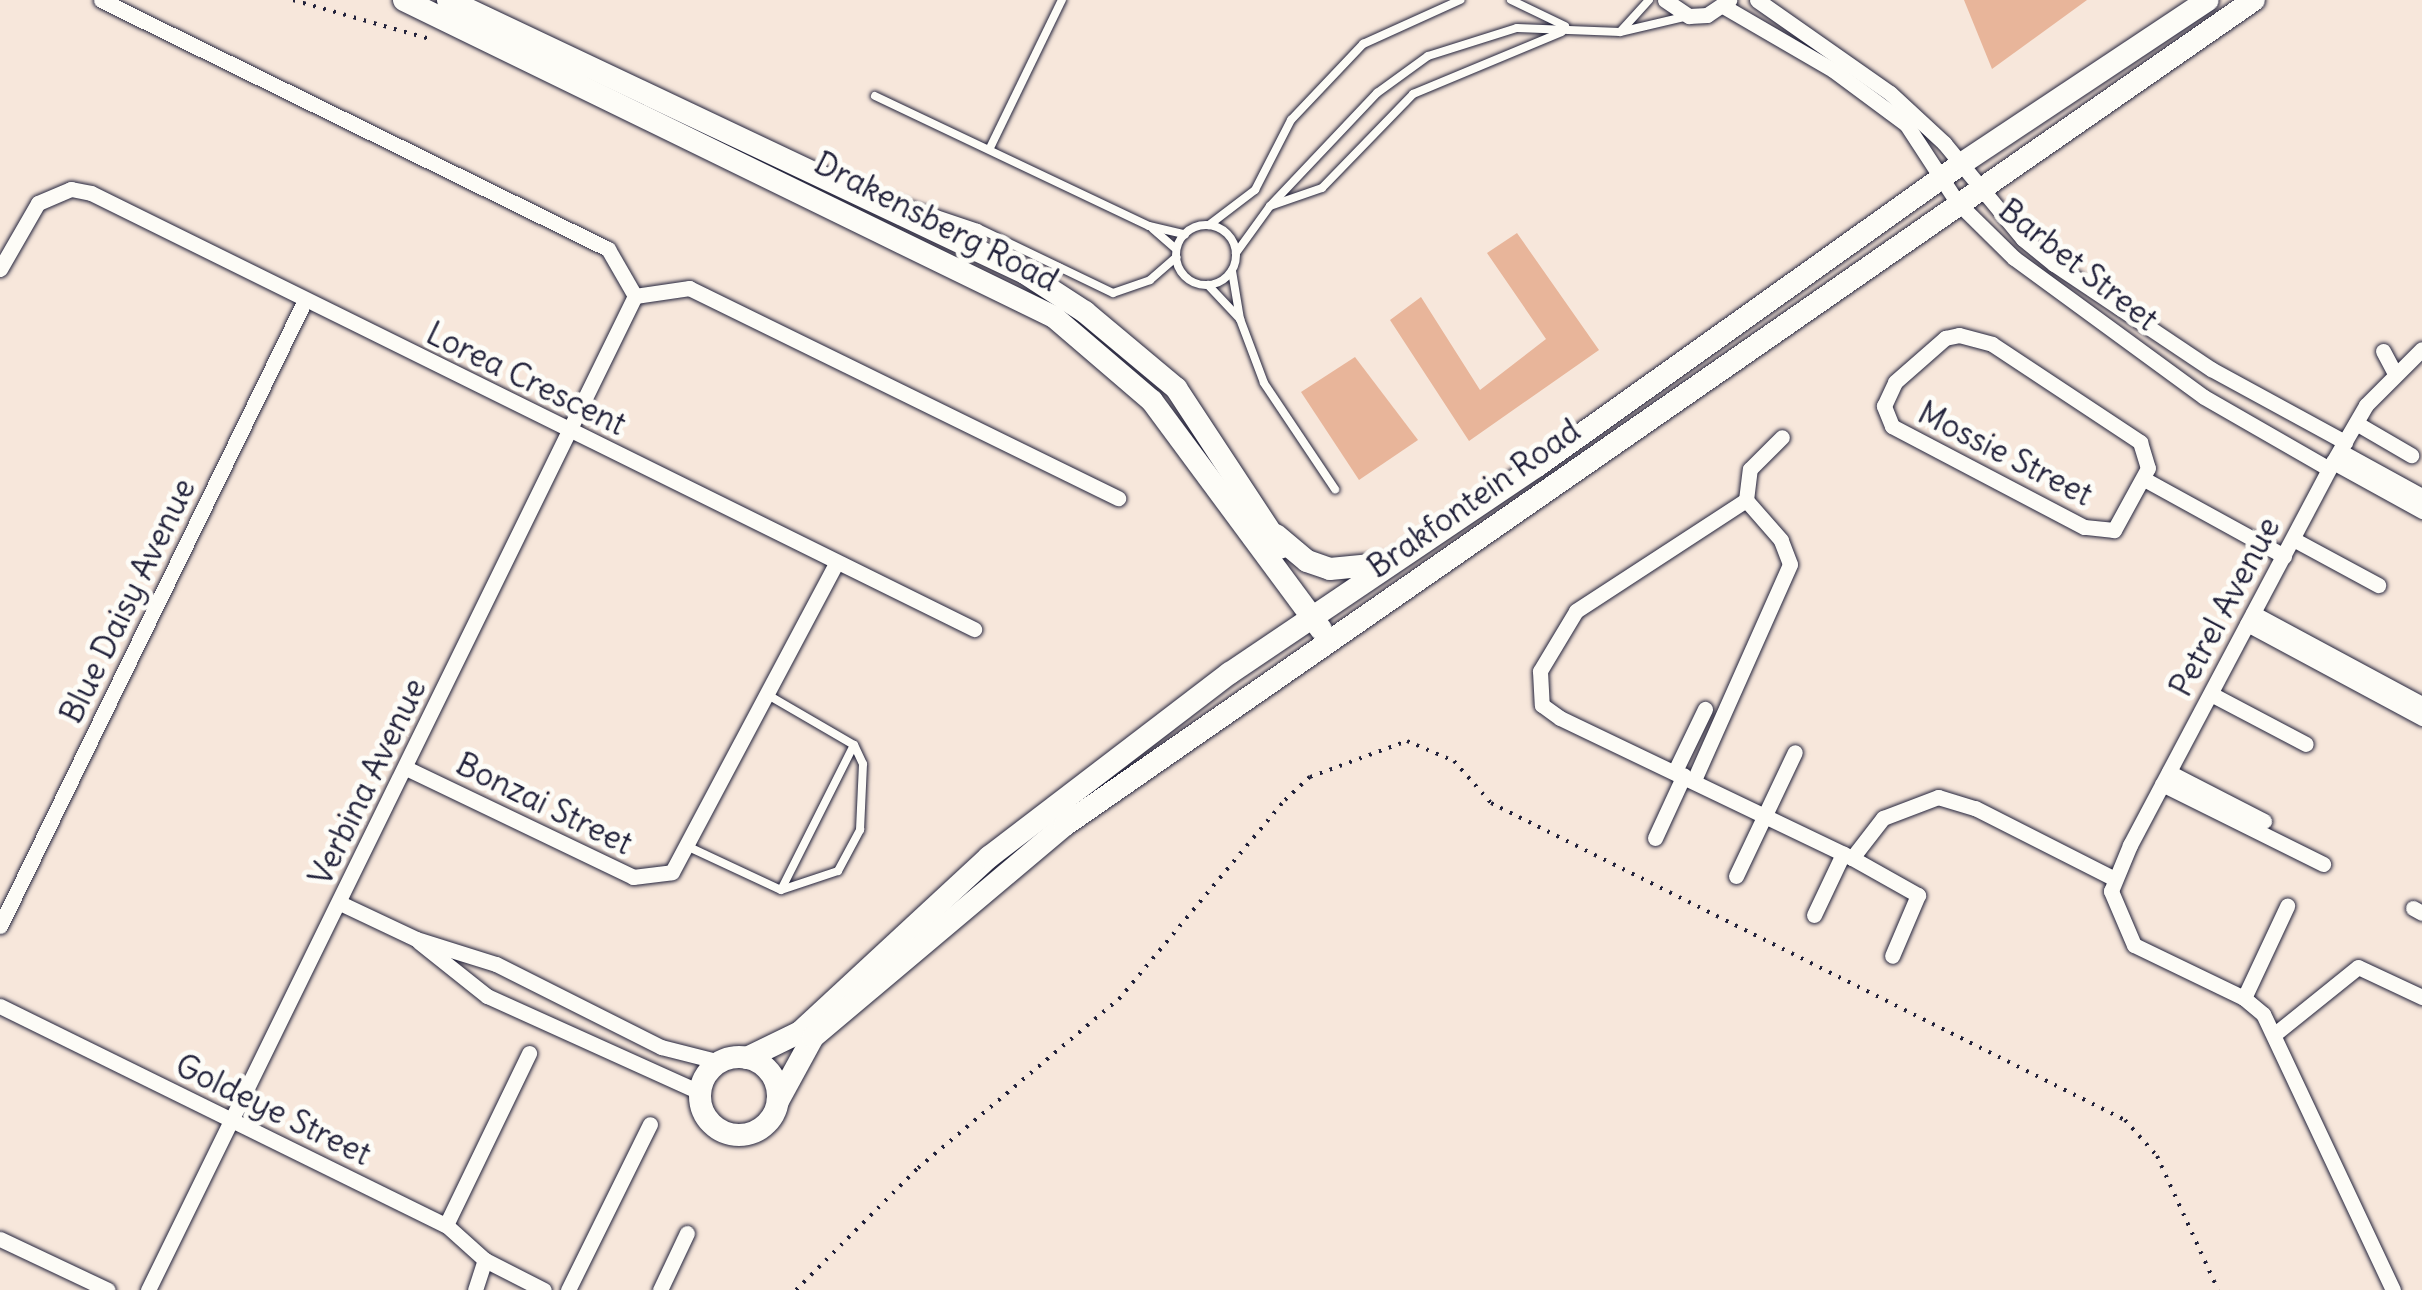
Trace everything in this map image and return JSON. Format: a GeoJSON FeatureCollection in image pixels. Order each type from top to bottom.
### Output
{"type":"FeatureCollection","features":[{"type":"Feature","properties":{"kind":"street"},"geometry":{"type":"LineString","coordinates":[[101,0],[608,249],[635,296],[689,288],[1118,498]]}},
{"type":"Feature","properties":{"kind":"street","name":"Drakensberg Road"},"geometry":{"type":"LineString","coordinates":[[404,0],[1054,317],[1152,401],[1318,612]]}},
{"type":"Feature","properties":{"kind":"street","name":"Drakensberg Road"},"geometry":{"type":"LineString","coordinates":[[448,0],[1025,273],[1133,346],[1176,388],[1335,637]]}},
{"type":"Feature","properties":{"kind":"street"},"geometry":{"type":"LineString","coordinates":[[1665,0],[1689,16],[1726,3]]}},
{"type":"Feature","properties":{"kind":"street","name":"Barbet Street"},"geometry":{"type":"LineString","coordinates":[[1757,0],[1890,92],[2054,264],[2231,380],[2337,456]]}},
{"type":"Feature","properties":{"kind":"street","name":"Brakfontein Road"},"geometry":{"type":"LineString","coordinates":[[748,1058],[800,1032],[1030,838],[1318,612],[1424,544],[1961,164],[2208,0]]}},
{"type":"Feature","properties":{"kind":"street","name":"Brakfontein Road"},"geometry":{"type":"LineString","coordinates":[[778,1101],[813,1037],[1030,838],[1335,637],[1957,202],[2254,0]]}},
{"type":"Feature","properties":{"kind":"street","name":"Barbet Street"},"geometry":{"type":"LineString","coordinates":[[1726,3],[1894,115],[1916,135],[1957,202],[2022,264],[2216,404],[2337,456]]}},
{"type":"Feature","properties":{"kind":"street","name":"Lorea Crescent"},"geometry":{"type":"LineString","coordinates":[[0,268],[26,219],[52,194],[91,193],[974,630]]}},
{"type":"Feature","properties":{"kind":"street","name":"Verbina Avenue"},"geometry":{"type":"LineString","coordinates":[[148,1290],[635,296]]}},
{"type":"Feature","properties":{"kind":"street","name":"Blue Daisy Avenue"},"geometry":{"type":"LineString","coordinates":[[0,926],[305,300]]}},
{"type":"Feature","properties":{"kind":"street","name":"Mossie Street"},"geometry":{"type":"LineString","coordinates":[[1973,337],[2140,442],[2148,468],[2144,479],[2114,530],[2097,532],[1892,426],[1885,416],[1887,396],[1945,338],[1973,337]]}},
{"type":"Feature","properties":{"kind":"street","name":"Petrel Avenue"},"geometry":{"type":"LineString","coordinates":[[2244,998],[2134,945],[2114,909],[2113,878],[2356,423],[2395,374],[2422,349]]}},
{"type":"Feature","properties":{"kind":"street"},"geometry":{"type":"LineString","coordinates":[[2382,351],[2395,374]]}},
{"type":"Feature","properties":{"kind":"street"},"geometry":{"type":"LineString","coordinates":[[2216,404],[2231,380]]}},
{"type":"Feature","properties":{"kind":"street"},"geometry":{"type":"LineString","coordinates":[[2356,423],[2411,455]]}},
{"type":"Feature","properties":{"kind":"street"},"geometry":{"type":"LineString","coordinates":[[1655,838],[1790,564],[1781,540],[1746,500],[1750,469],[1782,437]]}},
{"type":"Feature","properties":{"kind":"street"},"geometry":{"type":"LineString","coordinates":[[2337,456],[2422,496]]}},
{"type":"Feature","properties":{"kind":"street"},"geometry":{"type":"LineString","coordinates":[[2337,456],[2422,511]]}},
{"type":"Feature","properties":{"kind":"street","name":"Mossie Street"},"geometry":{"type":"LineString","coordinates":[[2144,479],[2284,556]]}},
{"type":"Feature","properties":{"kind":"street"},"geometry":{"type":"LineString","coordinates":[[1746,500],[1576,611],[1537,682],[1542,706],[1918,894],[1892,956]]}},
{"type":"Feature","properties":{"kind":"street"},"geometry":{"type":"LineString","coordinates":[[1265,526],[1307,561],[1330,569],[1373,568],[1424,544]]}},
{"type":"Feature","properties":{"kind":"street"},"geometry":{"type":"LineString","coordinates":[[2293,539],[2378,585]]}},
{"type":"Feature","properties":{"kind":"street"},"geometry":{"type":"LineString","coordinates":[[690,848],[836,563]]}},
{"type":"Feature","properties":{"kind":"street"},"geometry":{"type":"LineString","coordinates":[[2250,618],[2422,704]]}},
{"type":"Feature","properties":{"kind":"street"},"geometry":{"type":"LineString","coordinates":[[2250,618],[2422,718]]}},
{"type":"Feature","properties":{"kind":"street"},"geometry":{"type":"LineString","coordinates":[[2211,694],[2306,744]]}},
{"type":"Feature","properties":{"kind":"street"},"geometry":{"type":"LineString","coordinates":[[1684,775],[1706,708]]}},
{"type":"Feature","properties":{"kind":"street"},"geometry":{"type":"LineString","coordinates":[[1736,876],[1795,752]]}},
{"type":"Feature","properties":{"kind":"street","name":"Bonzai Street"},"geometry":{"type":"LineString","coordinates":[[406,768],[633,878],[661,876],[690,848]]}},
{"type":"Feature","properties":{"kind":"street"},"geometry":{"type":"LineString","coordinates":[[2166,778],[2264,821]]}},
{"type":"Feature","properties":{"kind":"street"},"geometry":{"type":"LineString","coordinates":[[2166,778],[2323,864]]}},
{"type":"Feature","properties":{"kind":"street"},"geometry":{"type":"LineString","coordinates":[[1814,915],[1848,856],[1883,818],[1938,798],[1975,808],[2113,878]]}},
{"type":"Feature","properties":{"kind":"street"},"geometry":{"type":"LineString","coordinates":[[340,903],[416,938],[496,964],[683,1056],[720,1062],[748,1058],[768,1069],[778,1101],[758,1130],[734,1134],[705,1116],[700,1092],[720,1062]]}},
{"type":"Feature","properties":{"kind":"street"},"geometry":{"type":"LineString","coordinates":[[2287,906],[2244,998],[2276,1033],[2393,1290]]}},
{"type":"Feature","properties":{"kind":"street"},"geometry":{"type":"LineString","coordinates":[[416,938],[487,996],[700,1092]]}},
{"type":"Feature","properties":{"kind":"street"},"geometry":{"type":"LineString","coordinates":[[2276,1033],[2358,967],[2422,997]]}},
{"type":"Feature","properties":{"kind":"street","name":"Goldeye Street"},"geometry":{"type":"LineString","coordinates":[[0,1006],[446,1225],[486,1260],[544,1290]]}},
{"type":"Feature","properties":{"kind":"street"},"geometry":{"type":"LineString","coordinates":[[446,1225],[529,1053]]}},
{"type":"Feature","properties":{"kind":"street"},"geometry":{"type":"LineString","coordinates":[[568,1290],[650,1124]]}},
{"type":"Feature","properties":{"kind":"street"},"geometry":{"type":"LineString","coordinates":[[660,1290],[687,1233]]}},
{"type":"Feature","properties":{"kind":"street"},"geometry":{"type":"LineString","coordinates":[[0,1239],[108,1290]]}},
{"type":"Feature","properties":{"kind":"street"},"geometry":{"type":"LineString","coordinates":[[475,1290],[486,1260]]}},
{"type":"Feature","properties":{"kind":"lane"},"geometry":{"type":"LineString","coordinates":[[990,148],[1062,0]]}},
{"type":"Feature","properties":{"kind":"lane"},"geometry":{"type":"LineString","coordinates":[[875,96],[1149,226],[1185,234],[1209,225],[1255,190],[1291,120],[1363,44],[1460,0]]}},
{"type":"Feature","properties":{"kind":"lane"},"geometry":{"type":"LineString","coordinates":[[1511,0],[1576,29]]}},
{"type":"Feature","properties":{"kind":"lane"},"geometry":{"type":"LineString","coordinates":[[1620,32],[1649,0]]}},
{"type":"Feature","properties":{"kind":"lane"},"geometry":{"type":"LineString","coordinates":[[1335,489],[1283,417],[1240,319],[1232,271],[1236,252],[1270,206],[1378,93],[1428,56],[1517,28],[1620,32],[1689,16]]}},
{"type":"Feature","properties":{"kind":"lane"},"geometry":{"type":"LineString","coordinates":[[1270,206],[1322,188],[1413,94],[1509,58],[1549,34],[1576,29]]}},
{"type":"Feature","properties":{"kind":"lane"},"geometry":{"type":"LineString","coordinates":[[840,184],[978,228],[1098,290],[1132,289],[1176,253],[1185,234]]}},
{"type":"Feature","properties":{"kind":"lane"},"geometry":{"type":"LineString","coordinates":[[1209,225],[1227,234],[1236,252]]}},
{"type":"Feature","properties":{"kind":"lane"},"geometry":{"type":"LineString","coordinates":[[1149,226],[1176,253],[1190,281],[1208,285],[1240,319]]}},
{"type":"Feature","properties":{"kind":"lane"},"geometry":{"type":"LineString","coordinates":[[1208,285],[1232,271]]}},
{"type":"Feature","properties":{"kind":"lane"},"geometry":{"type":"LineString","coordinates":[[690,848],[781,890],[838,871],[860,830],[864,764],[854,746],[768,695]]}},
{"type":"Feature","properties":{"kind":"lane"},"geometry":{"type":"LineString","coordinates":[[781,890],[854,746]]}},
{"type":"Feature","properties":{"kind":"path"},"geometry":{"type":"LineString","coordinates":[[294,0],[438,41],[472,33]]}},
{"type":"Feature","properties":{"kind":"path"},"geometry":{"type":"LineString","coordinates":[[796,1290],[918,1168],[1119,998],[1284,800],[1310,777],[1407,741],[1454,761],[1490,804],[2125,1120],[2158,1156],[2218,1290]]}},
{"type":"Feature","properties":{"kind":"building"},"geometry":{"type":"Polygon","coordinates":[[[1964,0],[2087,0],[1992,69],[1964,0]]]}},
{"type":"Feature","properties":{"kind":"building"},"geometry":{"type":"Polygon","coordinates":[[[1517,233],[1599,350],[1469,441],[1390,320],[1421,297],[1480,390],[1546,339],[1487,253],[1517,233]]]}},
{"type":"Feature","properties":{"kind":"building"},"geometry":{"type":"Polygon","coordinates":[[[1355,357],[1418,440],[1359,480],[1301,392],[1355,357]]]}}]}
